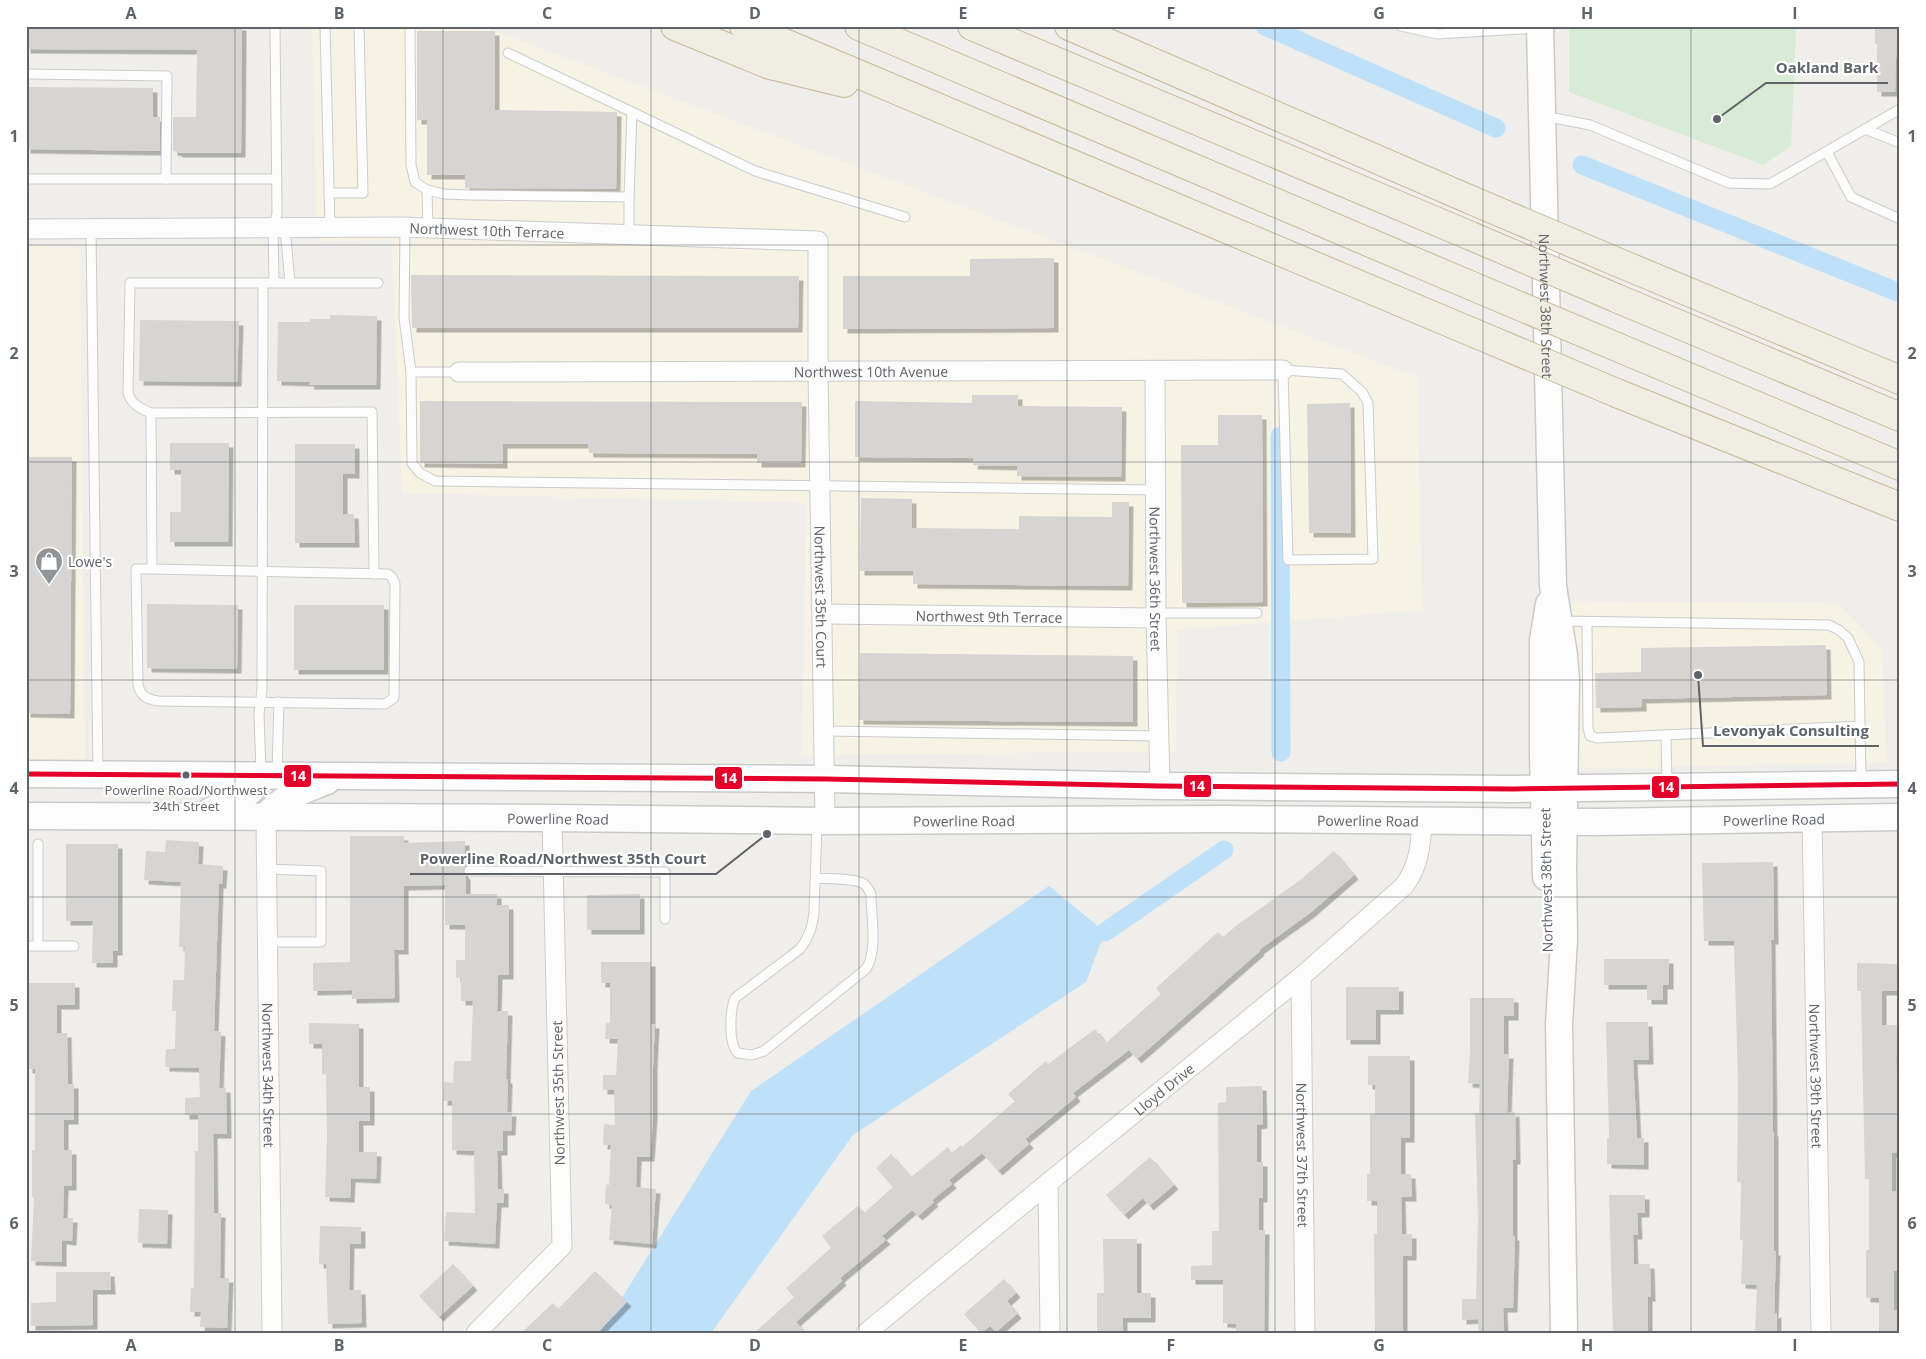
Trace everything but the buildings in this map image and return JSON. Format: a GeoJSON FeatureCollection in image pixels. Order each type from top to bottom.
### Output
{"type":"FeatureCollection","features":[{"type":"Feature","properties":{"kind":"highway"},"geometry":{"type":"LineString","coordinates":[[675,26],[770,65],[932,105]]}},
{"type":"Feature","properties":{"kind":"highway"},"geometry":{"type":"LineString","coordinates":[[744,26],[1619,394],[1900,507]]}},
{"type":"Feature","properties":{"kind":"highway"},"geometry":{"type":"LineString","coordinates":[[842,26],[886,38]]}},
{"type":"Feature","properties":{"kind":"highway"},"geometry":{"type":"LineString","coordinates":[[859,26],[1900,466]]}},
{"type":"Feature","properties":{"kind":"highway"},"geometry":{"type":"LineString","coordinates":[[972,26],[1900,417]]}},
{"type":"Feature","properties":{"kind":"highway"},"geometry":{"type":"LineString","coordinates":[[1069,26],[1471,200],[1900,380]]}},
{"type":"Feature","properties":{"kind":"main road","name":"Northwest 38th Street"},"geometry":{"type":"LineString","coordinates":[[1540,27],[1553,586],[1566,680],[1554,789]]}},
{"type":"Feature","properties":{"kind":"main road","name":"Northwest 38th Street"},"geometry":{"type":"LineString","coordinates":[[1553,586],[1543,640],[1554,789],[1548,957],[1559,1024],[1564,1333]]}},
{"type":"Feature","properties":{"kind":"main road"},"geometry":{"type":"LineString","coordinates":[[26,774],[826,779],[1160,786],[1554,789],[1900,784]]}},
{"type":"Feature","properties":{"kind":"main road"},"geometry":{"type":"LineString","coordinates":[[195,816],[241,799],[269,775]]}},
{"type":"Feature","properties":{"kind":"main road"},"geometry":{"type":"LineString","coordinates":[[266,816],[278,803],[291,795],[340,776]]}},
{"type":"Feature","properties":{"kind":"main road","name":"Powerline Road"},"geometry":{"type":"LineString","coordinates":[[26,816],[266,816],[821,821],[1554,821],[1900,816]]}},
{"type":"Feature","properties":{"kind":"street","name":"Northwest 10th Terrace"},"geometry":{"type":"LineString","coordinates":[[26,228],[404,227],[818,241],[818,371]]}},
{"type":"Feature","properties":{"kind":"street","name":"Northwest 10th Avenue"},"geometry":{"type":"LineString","coordinates":[[459,372],[1284,370]]}},
{"type":"Feature","properties":{"kind":"street","name":"Northwest 35th Court"},"geometry":{"type":"LineString","coordinates":[[818,371],[826,779],[821,821]]}},
{"type":"Feature","properties":{"kind":"street","name":"Northwest 36th Street"},"geometry":{"type":"LineString","coordinates":[[1155,371],[1156,616],[1160,786]]}},
{"type":"Feature","properties":{"kind":"street","name":"Northwest 9th Terrace"},"geometry":{"type":"LineString","coordinates":[[823,614],[1156,616]]}},
{"type":"Feature","properties":{"kind":"street","name":"Northwest 34th Street"},"geometry":{"type":"LineString","coordinates":[[266,816],[272,1333]]}},
{"type":"Feature","properties":{"kind":"street","name":"Northwest 35th Street"},"geometry":{"type":"LineString","coordinates":[[476,1333],[562,1246],[552,818]]}},
{"type":"Feature","properties":{"kind":"street","name":"Northwest 39th Street"},"geometry":{"type":"LineString","coordinates":[[1812,818],[1821,1333]]}},
{"type":"Feature","properties":{"kind":"street","name":"Lloyd Drive"},"geometry":{"type":"LineString","coordinates":[[866,1333],[1301,977],[1404,886],[1414,872],[1420,855],[1422,820]]}},
{"type":"Feature","properties":{"kind":"street","name":"Northwest 37th Street"},"geometry":{"type":"LineString","coordinates":[[1301,977],[1305,1333]]}},
{"type":"Feature","properties":{"kind":"street"},"geometry":{"type":"LineString","coordinates":[[1048,1183],[1050,1333]]}},
{"type":"Feature","properties":{"kind":"lane"},"geometry":{"type":"LineString","coordinates":[[275,26],[277,214],[290,282]]}},
{"type":"Feature","properties":{"kind":"lane"},"geometry":{"type":"LineString","coordinates":[[325,26],[330,227]]}},
{"type":"Feature","properties":{"kind":"lane"},"geometry":{"type":"LineString","coordinates":[[329,193],[363,193],[360,26]]}},
{"type":"Feature","properties":{"kind":"lane"},"geometry":{"type":"LineString","coordinates":[[410,26],[411,165],[415,182],[427,190],[444,194],[629,197]]}},
{"type":"Feature","properties":{"kind":"lane"},"geometry":{"type":"LineString","coordinates":[[1401,26],[1437,34],[1540,27]]}},
{"type":"Feature","properties":{"kind":"lane"},"geometry":{"type":"LineString","coordinates":[[508,53],[755,170],[905,217]]}},
{"type":"Feature","properties":{"kind":"lane"},"geometry":{"type":"LineString","coordinates":[[26,74],[167,76],[166,179]]}},
{"type":"Feature","properties":{"kind":"lane"},"geometry":{"type":"LineString","coordinates":[[1542,115],[1590,125],[1729,183],[1770,184],[1900,109]]}},
{"type":"Feature","properties":{"kind":"lane"},"geometry":{"type":"LineString","coordinates":[[629,235],[632,112]]}},
{"type":"Feature","properties":{"kind":"lane"},"geometry":{"type":"LineString","coordinates":[[1865,129],[1900,143]]}},
{"type":"Feature","properties":{"kind":"lane"},"geometry":{"type":"LineString","coordinates":[[1827,152],[1851,197],[1900,219]]}},
{"type":"Feature","properties":{"kind":"lane"},"geometry":{"type":"LineString","coordinates":[[26,179],[277,179]]}},
{"type":"Feature","properties":{"kind":"lane"},"geometry":{"type":"LineString","coordinates":[[427,190],[428,228]]}},
{"type":"Feature","properties":{"kind":"lane"},"geometry":{"type":"LineString","coordinates":[[404,227],[404,318],[412,372],[412,463],[420,473],[435,481],[1156,490]]}},
{"type":"Feature","properties":{"kind":"lane"},"geometry":{"type":"LineString","coordinates":[[91,228],[98,774]]}},
{"type":"Feature","properties":{"kind":"lane"},"geometry":{"type":"LineString","coordinates":[[274,282],[279,228]]}},
{"type":"Feature","properties":{"kind":"lane"},"geometry":{"type":"LineString","coordinates":[[374,574],[372,412],[151,413],[131,401],[128,392],[130,283],[378,283]]}},
{"type":"Feature","properties":{"kind":"lane"},"geometry":{"type":"LineString","coordinates":[[263,283],[262,690],[260,702],[269,775]]}},
{"type":"Feature","properties":{"kind":"lane"},"geometry":{"type":"LineString","coordinates":[[1284,370],[1342,374],[1362,392],[1368,402],[1373,560],[1288,560],[1284,370]]}},
{"type":"Feature","properties":{"kind":"lane"},"geometry":{"type":"LineString","coordinates":[[412,372],[459,372]]}},
{"type":"Feature","properties":{"kind":"lane"},"geometry":{"type":"LineString","coordinates":[[151,413],[152,569]]}},
{"type":"Feature","properties":{"kind":"lane"},"geometry":{"type":"LineString","coordinates":[[136,569],[152,569],[388,574],[395,584],[394,698],[385,704],[158,702],[146,698],[140,693],[138,685],[136,569]]}},
{"type":"Feature","properties":{"kind":"lane"},"geometry":{"type":"LineString","coordinates":[[1156,616],[1257,613]]}},
{"type":"Feature","properties":{"kind":"lane"},"geometry":{"type":"LineString","coordinates":[[1558,621],[1829,625],[1839,630],[1848,638],[1859,662],[1861,785]]}},
{"type":"Feature","properties":{"kind":"lane"},"geometry":{"type":"LineString","coordinates":[[1587,622],[1588,728],[1590,736],[1597,738],[1860,726]]}},
{"type":"Feature","properties":{"kind":"lane"},"geometry":{"type":"LineString","coordinates":[[269,775],[279,702]]}},
{"type":"Feature","properties":{"kind":"lane"},"geometry":{"type":"LineString","coordinates":[[825,731],[1159,736]]}},
{"type":"Feature","properties":{"kind":"lane"},"geometry":{"type":"LineString","coordinates":[[1666,735],[1667,788]]}},
{"type":"Feature","properties":{"kind":"lane"},"geometry":{"type":"LineString","coordinates":[[816,878],[857,881],[868,888],[871,894],[872,950],[870,963],[866,969],[764,1051],[752,1056],[738,1053],[732,1045],[731,1019],[735,998],[800,949],[808,938],[812,927],[814,913],[816,878],[821,821]]}},
{"type":"Feature","properties":{"kind":"lane"},"geometry":{"type":"LineString","coordinates":[[38,844],[38,946]]}},
{"type":"Feature","properties":{"kind":"lane"},"geometry":{"type":"LineString","coordinates":[[266,869],[321,871],[321,942],[267,942]]}},
{"type":"Feature","properties":{"kind":"lane"},"geometry":{"type":"LineString","coordinates":[[469,871],[665,872],[665,919]]}},
{"type":"Feature","properties":{"kind":"lane"},"geometry":{"type":"LineString","coordinates":[[26,946],[74,946]]}},
{"type":"Feature","properties":{"kind":"shaded area"},"geometry":{"type":"Polygon","coordinates":[[[312,26],[481,26],[1417,377],[1422,610],[1177,630],[1176,751],[802,755],[806,503],[402,493],[392,240],[317,241],[312,26]]]}},
{"type":"Feature","properties":{"kind":"shaded area"},"geometry":{"type":"Polygon","coordinates":[[[26,246],[80,248],[85,761],[26,760],[26,246]]]}},
{"type":"Feature","properties":{"kind":"shaded area"},"geometry":{"type":"Polygon","coordinates":[[[1571,601],[1837,603],[1882,649],[1886,762],[1576,769],[1570,637],[1571,601]]]}},
{"type":"Feature","properties":{"kind":"green space"},"geometry":{"type":"Polygon","coordinates":[[[1569,26],[1796,26],[1791,146],[1763,165],[1569,92],[1569,26]]]}},
{"type":"Feature","properties":{"kind":"water"},"geometry":{"type":"Polygon","coordinates":[[[1049,886],[1105,932],[1086,982],[853,1135],[711,1333],[600,1333],[751,1091],[1049,886]]]}},
{"type":"Feature","properties":{"kind":"waterway"},"geometry":{"type":"LineString","coordinates":[[1265,26],[1496,128]]}},
{"type":"Feature","properties":{"kind":"waterway"},"geometry":{"type":"LineString","coordinates":[[1582,165],[1900,293]]}},
{"type":"Feature","properties":{"kind":"waterway"},"geometry":{"type":"LineString","coordinates":[[1280,436],[1281,752]]}},
{"type":"Feature","properties":{"kind":"waterway"},"geometry":{"type":"LineString","coordinates":[[1105,932],[1224,850]]}},
{"type":"Feature","properties":{"kind":"transit line","name":"14"},"geometry":{"type":"LineString","coordinates":[[26,774],[826,779],[1160,786],[1513,789],[1900,784]]}},
{"type":"Feature","properties":{"kind":"place","name":"Oakland Bark"},"geometry":{"type":"Point","coordinates":[1717,119]}},
{"type":"Feature","properties":{"kind":"place","name":"Lowe's"},"geometry":{"type":"Point","coordinates":[49,585]}},
{"type":"Feature","properties":{"kind":"place","name":"Levonyak Consulting"},"geometry":{"type":"Point","coordinates":[1698,675]}},
{"type":"Feature","properties":{"kind":"place","name":"Powerline Road/Northwest 34th Street"},"geometry":{"type":"Point","coordinates":[186,775]}},
{"type":"Feature","properties":{"kind":"place","name":"Powerline Road/Northwest 35th Court"},"geometry":{"type":"Point","coordinates":[767,834]}}]}
